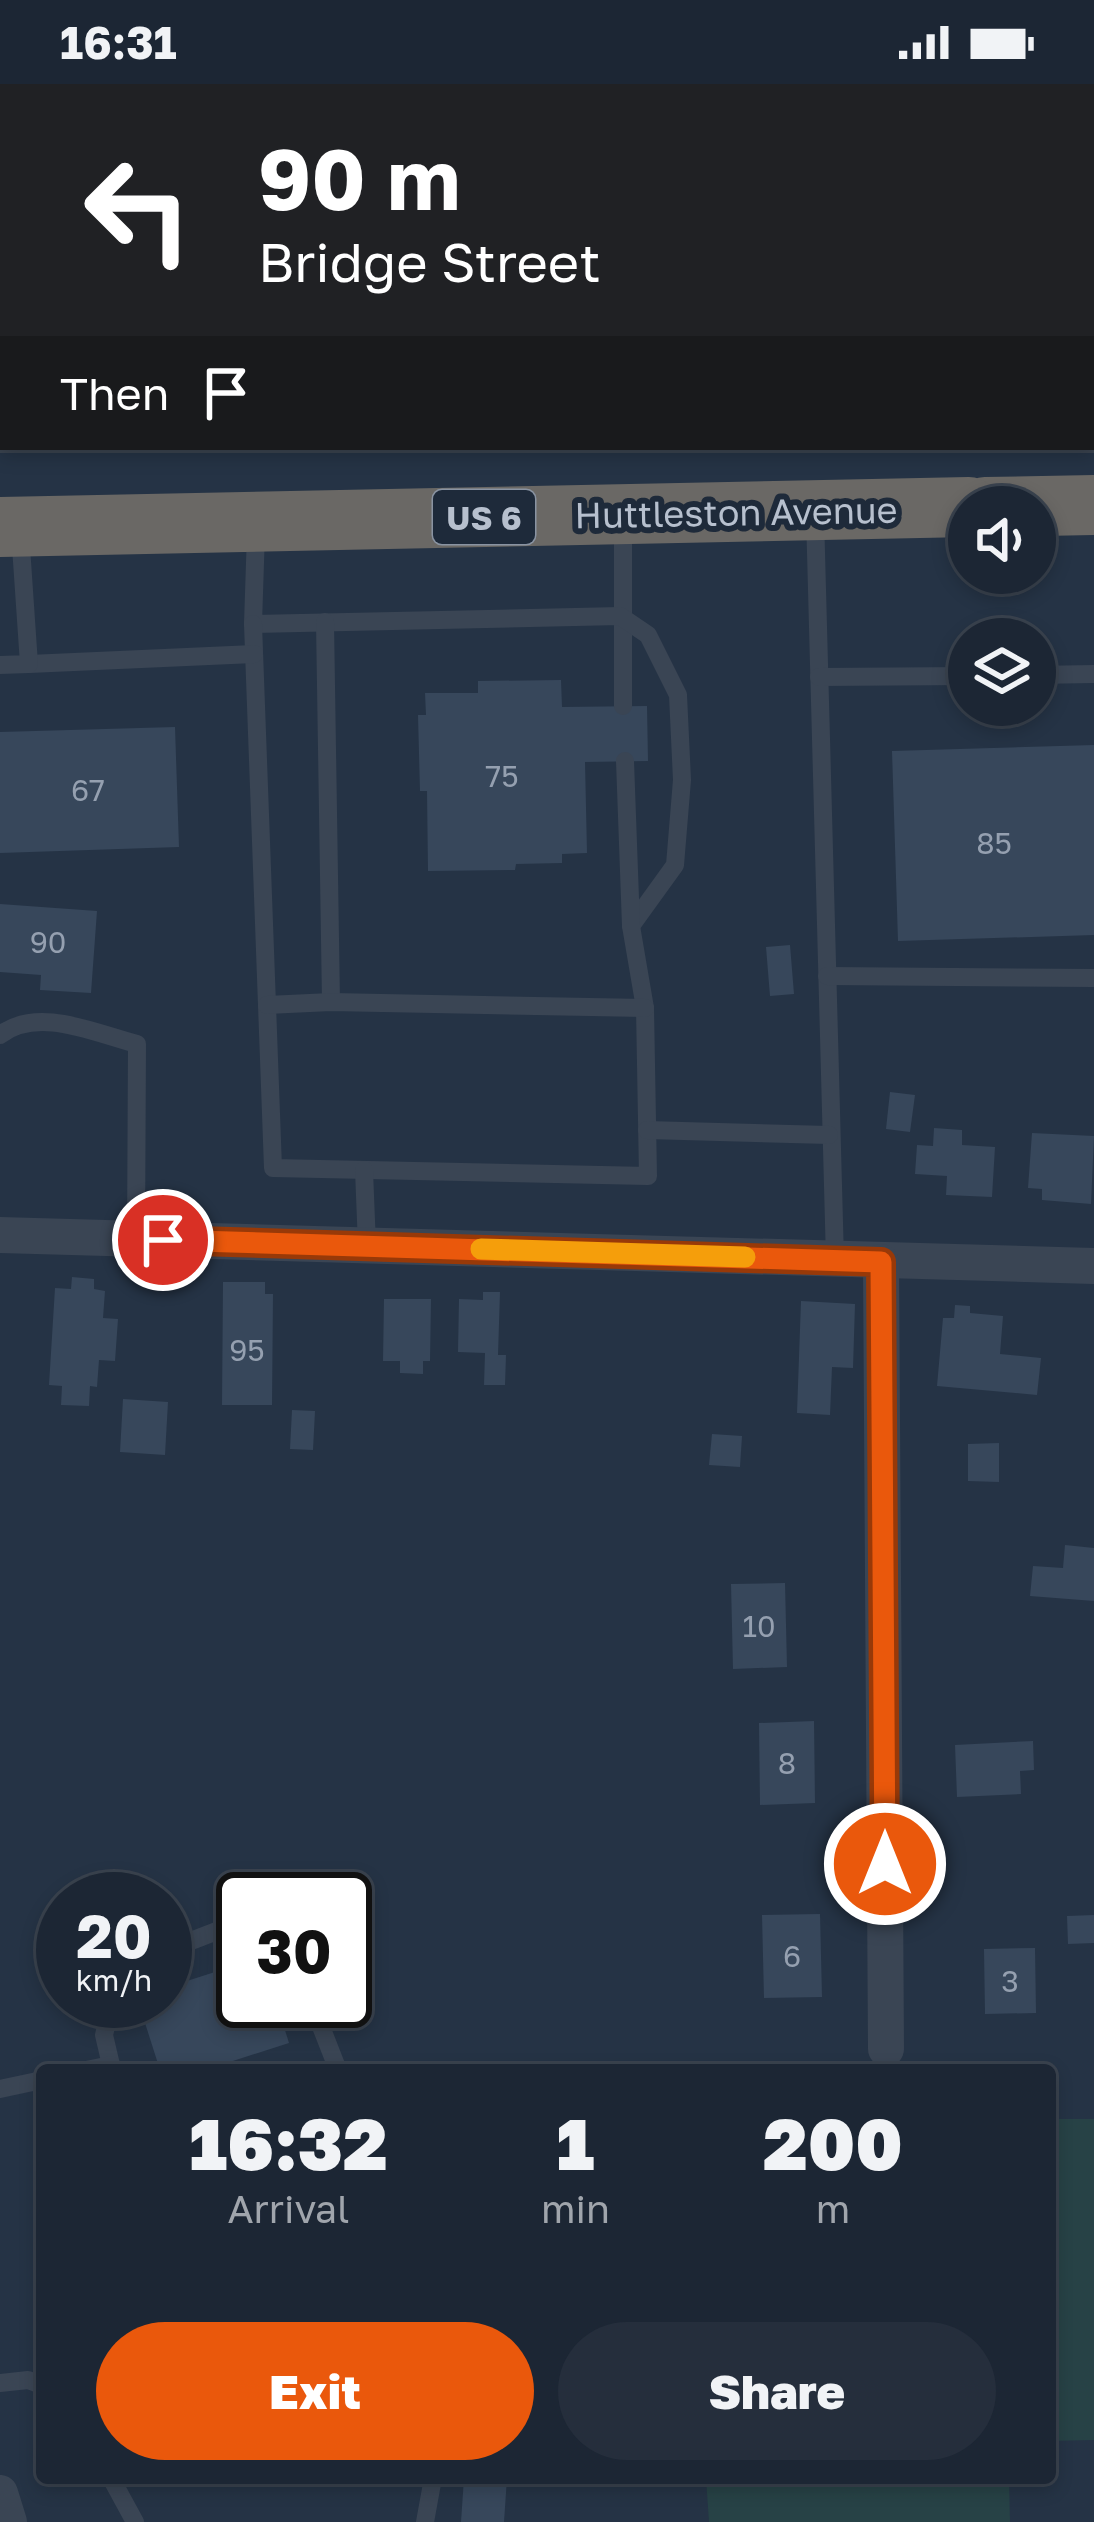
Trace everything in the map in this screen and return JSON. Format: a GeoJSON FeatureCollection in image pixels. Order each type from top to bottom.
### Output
{"type":"FeatureCollection","features":[{"type":"Feature","properties":{"kind":"highway"},"geometry":{"type":"LineString","coordinates":[[1056,506],[1094,505]]}},
{"type":"Feature","properties":{"kind":"highway","name":"Huttleston Avenue"},"geometry":{"type":"LineString","coordinates":[[10,527],[948,508]]}},
{"type":"Feature","properties":{"kind":"street"},"geometry":{"type":"LineString","coordinates":[[0,1235],[1094,1266]]}},
{"type":"Feature","properties":{"kind":"street"},"geometry":{"type":"LineString","coordinates":[[881,1262],[886,2049]]}},
{"type":"Feature","properties":{"kind":"street"},"geometry":{"type":"LineString","coordinates":[[0,2493],[9,2522]]}},
{"type":"Feature","properties":{"kind":"lane"},"geometry":{"type":"LineString","coordinates":[[815,511],[835,1260]]}},
{"type":"Feature","properties":{"kind":"lane"},"geometry":{"type":"LineString","coordinates":[[623,514],[623,706]]}},
{"type":"Feature","properties":{"kind":"lane"},"geometry":{"type":"LineString","coordinates":[[256,522],[254,654],[272,1168],[648,1176],[645,1008],[631,926],[625,761]]}},
{"type":"Feature","properties":{"kind":"lane"},"geometry":{"type":"LineString","coordinates":[[10,527],[29,664]]}},
{"type":"Feature","properties":{"kind":"lane"},"geometry":{"type":"LineString","coordinates":[[254,624],[620,616],[648,635],[678,695],[682,780],[675,865],[631,926]]}},
{"type":"Feature","properties":{"kind":"lane"},"geometry":{"type":"LineString","coordinates":[[326,622],[331,1002]]}},
{"type":"Feature","properties":{"kind":"lane"},"geometry":{"type":"LineString","coordinates":[[0,665],[254,654]]}},
{"type":"Feature","properties":{"kind":"lane"},"geometry":{"type":"LineString","coordinates":[[1056,675],[1094,674]]}},
{"type":"Feature","properties":{"kind":"lane"},"geometry":{"type":"LineString","coordinates":[[819,677],[948,676]]}},
{"type":"Feature","properties":{"kind":"lane"},"geometry":{"type":"LineString","coordinates":[[827,976],[1094,978]]}},
{"type":"Feature","properties":{"kind":"lane"},"geometry":{"type":"LineString","coordinates":[[267,1005],[645,1008]]}},
{"type":"Feature","properties":{"kind":"lane"},"geometry":{"type":"LineString","coordinates":[[0,1035],[17,1022],[50,1022],[137,1044],[136,1239]]}},
{"type":"Feature","properties":{"kind":"lane"},"geometry":{"type":"LineString","coordinates":[[647,1130],[829,1135]]}},
{"type":"Feature","properties":{"kind":"lane"},"geometry":{"type":"LineString","coordinates":[[364,1170],[367,1246]]}},
{"type":"Feature","properties":{"kind":"lane"},"geometry":{"type":"LineString","coordinates":[[106,2028],[112,2064]]}},
{"type":"Feature","properties":{"kind":"lane"},"geometry":{"type":"LineString","coordinates":[[322,2028],[336,2064]]}},
{"type":"Feature","properties":{"kind":"lane"},"geometry":{"type":"LineString","coordinates":[[0,2089],[36,2081]]}},
{"type":"Feature","properties":{"kind":"lane"},"geometry":{"type":"LineString","coordinates":[[0,2383],[36,2383]]}},
{"type":"Feature","properties":{"kind":"lane"},"geometry":{"type":"LineString","coordinates":[[113,2484],[135,2522]]}},
{"type":"Feature","properties":{"kind":"lane"},"geometry":{"type":"LineString","coordinates":[[424,2522],[432,2484]]}},
{"type":"Feature","properties":{"kind":"green space"},"geometry":{"type":"Polygon","coordinates":[[[1056,2119],[1094,2119],[1094,2440],[1056,2441],[1056,2119]]]}},
{"type":"Feature","properties":{"kind":"green space"},"geometry":{"type":"Polygon","coordinates":[[[706,2484],[1009,2484],[1010,2522],[709,2522],[706,2484]]]}},
{"type":"Feature","properties":{"kind":"building"},"geometry":{"type":"Polygon","coordinates":[[[561,680],[562,707],[647,706],[648,761],[585,762],[587,853],[562,854],[562,863],[516,864],[515,870],[428,871],[427,791],[420,791],[418,715],[426,715],[425,693],[478,693],[478,681],[561,680]]]}},
{"type":"Feature","properties":{"kind":"building"},"geometry":{"type":"Polygon","coordinates":[[[175,727],[179,847],[0,853],[0,732],[175,727]]]}},
{"type":"Feature","properties":{"kind":"building"},"geometry":{"type":"Polygon","coordinates":[[[1094,745],[1094,935],[898,941],[892,751],[1094,745]]]}},
{"type":"Feature","properties":{"kind":"building"},"geometry":{"type":"Polygon","coordinates":[[[0,904],[97,911],[91,993],[40,990],[41,975],[0,972],[0,904]]]}},
{"type":"Feature","properties":{"kind":"building"},"geometry":{"type":"Polygon","coordinates":[[[790,945],[794,994],[770,996],[766,947],[790,945]]]}},
{"type":"Feature","properties":{"kind":"building"},"geometry":{"type":"Polygon","coordinates":[[[890,1092],[915,1095],[910,1132],[886,1129],[890,1092]]]}},
{"type":"Feature","properties":{"kind":"building"},"geometry":{"type":"Polygon","coordinates":[[[934,1128],[962,1130],[962,1145],[995,1147],[992,1197],[946,1195],[947,1176],[915,1174],[917,1145],[933,1146],[934,1128]]]}},
{"type":"Feature","properties":{"kind":"building"},"geometry":{"type":"Polygon","coordinates":[[[1032,1133],[1094,1136],[1091,1204],[1042,1200],[1042,1189],[1028,1188],[1032,1133]]]}},
{"type":"Feature","properties":{"kind":"building"},"geometry":{"type":"Polygon","coordinates":[[[72,1277],[94,1279],[94,1289],[105,1291],[103,1318],[118,1319],[115,1361],[99,1360],[97,1387],[90,1386],[89,1406],[61,1405],[62,1386],[49,1385],[55,1288],[71,1289],[72,1277]]]}},
{"type":"Feature","properties":{"kind":"building"},"geometry":{"type":"Polygon","coordinates":[[[223,1282],[265,1282],[265,1294],[273,1294],[272,1405],[222,1405],[223,1282]]]}},
{"type":"Feature","properties":{"kind":"building"},"geometry":{"type":"Polygon","coordinates":[[[483,1292],[500,1292],[498,1355],[506,1355],[505,1385],[484,1385],[485,1353],[458,1352],[459,1299],[483,1300],[483,1292]]]}},
{"type":"Feature","properties":{"kind":"building"},"geometry":{"type":"Polygon","coordinates":[[[384,1299],[431,1299],[430,1361],[423,1361],[423,1374],[400,1373],[400,1361],[383,1361],[384,1299]]]}},
{"type":"Feature","properties":{"kind":"building"},"geometry":{"type":"Polygon","coordinates":[[[801,1301],[855,1304],[853,1368],[832,1367],[830,1415],[797,1413],[801,1301]]]}},
{"type":"Feature","properties":{"kind":"building"},"geometry":{"type":"Polygon","coordinates":[[[955,1305],[970,1306],[970,1313],[1003,1316],[1000,1354],[1041,1358],[1037,1395],[937,1386],[943,1318],[954,1318],[955,1305]]]}},
{"type":"Feature","properties":{"kind":"building"},"geometry":{"type":"Polygon","coordinates":[[[123,1399],[168,1402],[165,1455],[120,1452],[123,1399]]]}},
{"type":"Feature","properties":{"kind":"building"},"geometry":{"type":"Polygon","coordinates":[[[292,1410],[315,1411],[313,1450],[290,1449],[292,1410]]]}},
{"type":"Feature","properties":{"kind":"building"},"geometry":{"type":"Polygon","coordinates":[[[712,1434],[742,1436],[740,1467],[709,1465],[712,1434]]]}},
{"type":"Feature","properties":{"kind":"building"},"geometry":{"type":"Polygon","coordinates":[[[999,1443],[999,1482],[968,1481],[968,1444],[999,1443]]]}},
{"type":"Feature","properties":{"kind":"building"},"geometry":{"type":"Polygon","coordinates":[[[1065,1545],[1094,1548],[1094,1601],[1030,1596],[1033,1566],[1063,1568],[1065,1545]]]}},
{"type":"Feature","properties":{"kind":"building"},"geometry":{"type":"Polygon","coordinates":[[[785,1583],[787,1667],[733,1669],[731,1584],[785,1583]]]}},
{"type":"Feature","properties":{"kind":"building"},"geometry":{"type":"Polygon","coordinates":[[[814,1721],[815,1803],[760,1805],[759,1723],[814,1721]]]}},
{"type":"Feature","properties":{"kind":"building"},"geometry":{"type":"Polygon","coordinates":[[[1033,1741],[1034,1770],[1020,1771],[1021,1794],[957,1797],[955,1745],[1033,1741]]]}},
{"type":"Feature","properties":{"kind":"building"},"geometry":{"type":"Polygon","coordinates":[[[820,1914],[822,1997],[764,1998],[762,1915],[820,1914]]]}},
{"type":"Feature","properties":{"kind":"building"},"geometry":{"type":"Polygon","coordinates":[[[1094,1915],[1094,1943],[1068,1944],[1067,1916],[1094,1915]]]}},
{"type":"Feature","properties":{"kind":"building"},"geometry":{"type":"Polygon","coordinates":[[[1035,1948],[1036,2013],[985,2014],[984,1949],[1035,1948]]]}},
{"type":"Feature","properties":{"kind":"building"},"geometry":{"type":"Polygon","coordinates":[[[216,1972],[216,2028],[284,2028],[289,2043],[224,2064],[158,2064],[147,2028],[192,2028],[192,1979],[216,1972]]]}},
{"type":"Feature","properties":{"kind":"building"},"geometry":{"type":"Polygon","coordinates":[[[464,2484],[507,2484],[504,2522],[461,2522],[464,2484]]]}},
{"type":"Feature","properties":{"kind":"slow traffic"},"geometry":{"type":"LineString","coordinates":[[481,1249],[745,1257]]}},
{"type":"Feature","properties":{"kind":"route"},"geometry":{"type":"LineString","coordinates":[[163,1240],[881,1262],[885,1864]]}}]}
